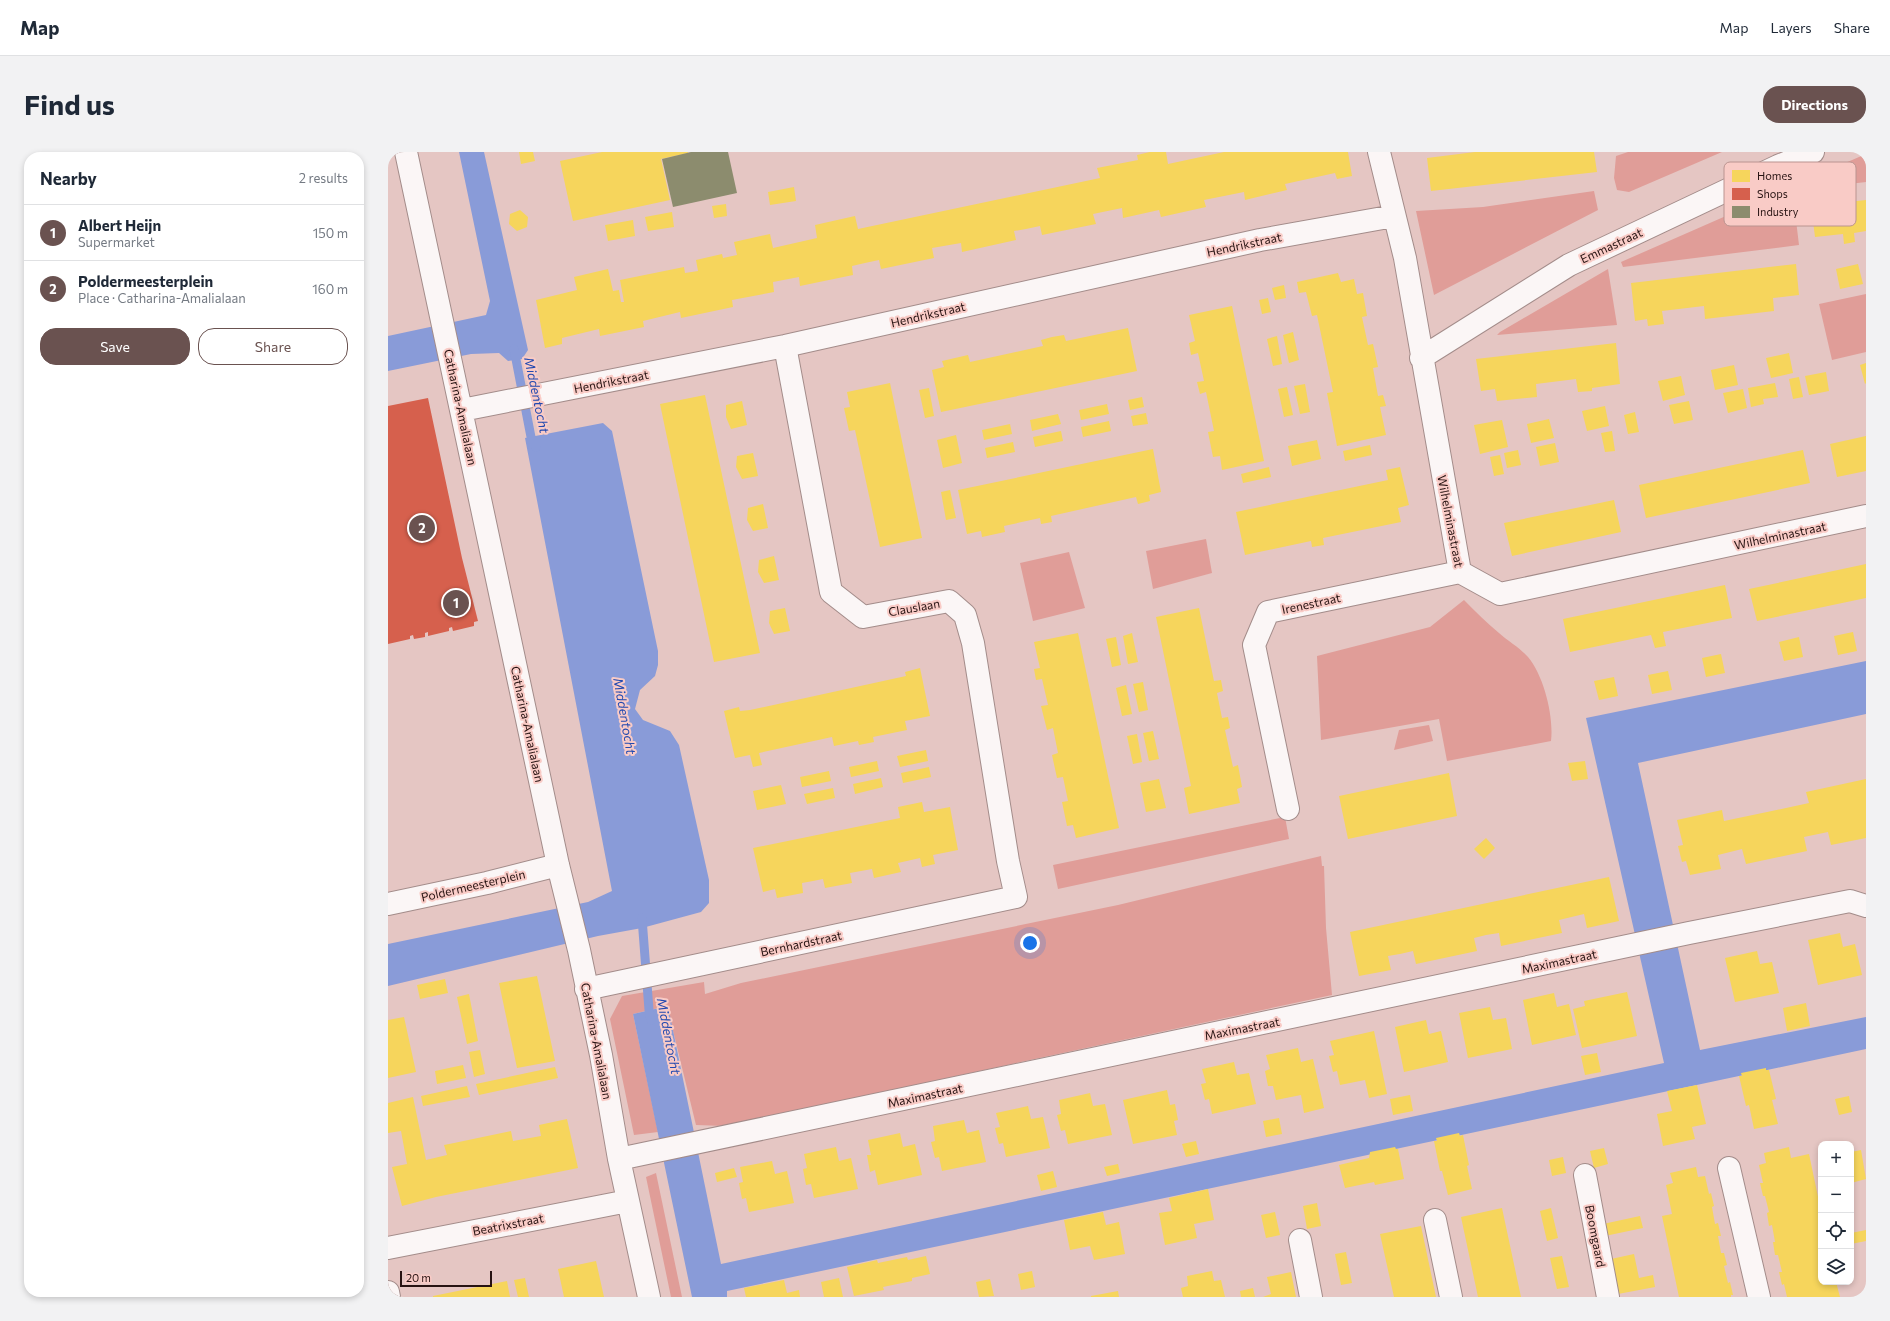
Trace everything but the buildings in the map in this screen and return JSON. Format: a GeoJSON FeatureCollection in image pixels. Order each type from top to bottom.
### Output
{"type":"FeatureCollection","features":[{"type":"Feature","properties":{"kind":"street","name":"Catharina-Amalialaan"},"geometry":{"type":"LineString","coordinates":[[406,152],[558,865],[579,950],[601,1055],[619,1159],[649,1297]]}},
{"type":"Feature","properties":{"kind":"street","name":"Wilhelminastraat"},"geometry":{"type":"LineString","coordinates":[[1379,152],[1405,258],[1421,358],[1460,572],[1500,594],[1866,516]]}},
{"type":"Feature","properties":{"kind":"street","name":"Emmastraat"},"geometry":{"type":"LineString","coordinates":[[1788,162],[1813,152]]}},
{"type":"Feature","properties":{"kind":"street","name":"Emmastraat"},"geometry":{"type":"LineString","coordinates":[[1421,358],[1569,265],[1724,192]]}},
{"type":"Feature","properties":{"kind":"street","name":"Hendrikstraat"},"geometry":{"type":"LineString","coordinates":[[462,410],[785,346],[1260,240],[1394,216]]}},
{"type":"Feature","properties":{"kind":"street","name":"Clauslaan"},"geometry":{"type":"LineString","coordinates":[[785,346],[831,592],[863,616],[949,601],[965,615],[973,643],[1008,862],[1016,897]]}},
{"type":"Feature","properties":{"kind":"street","name":"Irenestraat"},"geometry":{"type":"LineString","coordinates":[[1288,809],[1254,645],[1268,612],[1460,572]]}},
{"type":"Feature","properties":{"kind":"street","name":"Poldermeesterplein"},"geometry":{"type":"LineString","coordinates":[[388,904],[487,883],[558,865]]}},
{"type":"Feature","properties":{"kind":"street","name":"Bernhardstraat"},"geometry":{"type":"LineString","coordinates":[[586,989],[1016,897]]}},
{"type":"Feature","properties":{"kind":"street","name":"Maximastraat"},"geometry":{"type":"LineString","coordinates":[[619,1159],[707,1142],[1689,933],[1850,901],[1866,906]]}},
{"type":"Feature","properties":{"kind":"street"},"geometry":{"type":"LineString","coordinates":[[1729,1168],[1759,1297]]}},
{"type":"Feature","properties":{"kind":"street","name":"Boomgaard"},"geometry":{"type":"LineString","coordinates":[[1585,1175],[1608,1297]]}},
{"type":"Feature","properties":{"kind":"street","name":"Beatrixstraat"},"geometry":{"type":"LineString","coordinates":[[388,1248],[628,1201]]}},
{"type":"Feature","properties":{"kind":"street"},"geometry":{"type":"LineString","coordinates":[[1435,1220],[1451,1297]]}},
{"type":"Feature","properties":{"kind":"street"},"geometry":{"type":"LineString","coordinates":[[1300,1240],[1311,1297]]}},
{"type":"Feature","properties":{"kind":"street"},"geometry":{"type":"LineString","coordinates":[[388,1292],[389,1297]]}},
{"type":"Feature","properties":{"kind":"shaded area"},"geometry":{"type":"Polygon","coordinates":[[[1628,152],[1722,152],[1629,192],[1617,190],[1614,178],[1616,156],[1628,152]]]}},
{"type":"Feature","properties":{"kind":"shaded area"},"geometry":{"type":"Polygon","coordinates":[[[1866,154],[1866,182],[1856,183],[1856,162],[1847,162],[1866,154]]]}},
{"type":"Feature","properties":{"kind":"shaded area"},"geometry":{"type":"Polygon","coordinates":[[[1594,191],[1598,210],[1434,295],[1416,211],[1483,207],[1594,191]]]}},
{"type":"Feature","properties":{"kind":"shaded area"},"geometry":{"type":"Polygon","coordinates":[[[1724,217],[1724,226],[1797,226],[1799,245],[1623,267],[1621,262],[1724,217]]]}},
{"type":"Feature","properties":{"kind":"shaded area"},"geometry":{"type":"Polygon","coordinates":[[[1608,269],[1617,325],[1497,335],[1500,332],[1608,269]]]}},
{"type":"Feature","properties":{"kind":"shaded area"},"geometry":{"type":"Polygon","coordinates":[[[1866,294],[1866,352],[1832,360],[1819,304],[1866,294]]]}},
{"type":"Feature","properties":{"kind":"shaded area"},"geometry":{"type":"Polygon","coordinates":[[[1206,539],[1212,573],[1153,589],[1146,551],[1206,539]]]}},
{"type":"Feature","properties":{"kind":"shaded area"},"geometry":{"type":"Polygon","coordinates":[[[1069,552],[1085,608],[1033,621],[1020,563],[1069,552]]]}},
{"type":"Feature","properties":{"kind":"shaded area"},"geometry":{"type":"Polygon","coordinates":[[[1464,600],[1481,617],[1525,654],[1534,665],[1547,697],[1552,731],[1551,741],[1447,761],[1439,719],[1321,740],[1317,656],[1430,627],[1464,600]]]}},
{"type":"Feature","properties":{"kind":"shaded area"},"geometry":{"type":"Polygon","coordinates":[[[1429,725],[1433,741],[1394,750],[1399,730],[1429,725]]]}},
{"type":"Feature","properties":{"kind":"shaded area"},"geometry":{"type":"Polygon","coordinates":[[[1285,817],[1289,839],[1058,889],[1053,865],[1285,817]]]}},
{"type":"Feature","properties":{"kind":"shaded area"},"geometry":{"type":"Polygon","coordinates":[[[1321,856],[1322,866],[1324,866],[1326,928],[1332,995],[724,1126],[696,1125],[667,1006],[633,1014],[658,1132],[634,1135],[610,1019],[622,996],[704,982],[705,994],[741,983],[1118,905],[1321,856]]]}},
{"type":"Feature","properties":{"kind":"shaded area"},"geometry":{"type":"Polygon","coordinates":[[[656,1173],[682,1297],[671,1297],[646,1177],[656,1173]]]}},
{"type":"Feature","properties":{"kind":"water"},"geometry":{"type":"Polygon","coordinates":[[[459,152],[484,152],[528,350],[522,359],[508,361],[499,353],[471,354],[388,371],[388,336],[486,315],[490,301],[459,152]]]}},
{"type":"Feature","properties":{"kind":"water"},"geometry":{"type":"Polygon","coordinates":[[[603,423],[612,431],[658,651],[658,665],[655,676],[640,690],[635,709],[643,720],[670,731],[679,745],[709,880],[709,903],[701,912],[642,928],[598,936],[388,986],[388,944],[588,902],[612,891],[525,438],[603,423]]]}},
{"type":"Feature","properties":{"kind":"water"},"geometry":{"type":"Polygon","coordinates":[[[1866,661],[1866,714],[1638,763],[1700,1050],[1866,1017],[1866,1049],[727,1291],[727,1297],[692,1297],[633,1014],[668,1006],[721,1264],[1664,1063],[1586,718],[1866,661]]]}},
{"type":"Feature","properties":{"kind":"waterway","name":"Middentocht"},"geometry":{"type":"LineString","coordinates":[[514,349],[531,437],[536,447]]}},
{"type":"Feature","properties":{"kind":"waterway","name":"Middentocht"},"geometry":{"type":"LineString","coordinates":[[642,918],[651,1020]]}},
{"type":"Feature","properties":{"kind":"place","name":"Poldermeesterplein"},"geometry":{"type":"Point","coordinates":[422,528]}},
{"type":"Feature","properties":{"kind":"place","name":"Albert Heijn"},"geometry":{"type":"Point","coordinates":[456,603]}}]}
